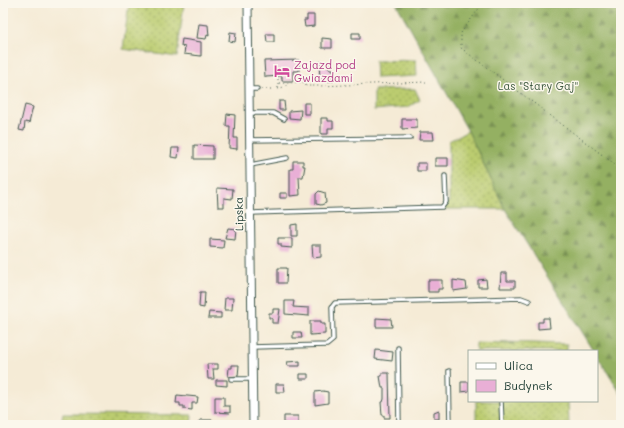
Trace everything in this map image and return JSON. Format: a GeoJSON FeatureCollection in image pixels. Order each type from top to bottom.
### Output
{"type":"FeatureCollection","features":[{"type":"Feature","properties":{"kind":"street","name":"Lipska"},"geometry":{"type":"LineString","coordinates":[[248,3],[252,425]]}},
{"type":"Feature","properties":{"kind":"lane"},"geometry":{"type":"LineString","coordinates":[[249,89],[257,88]]}},
{"type":"Feature","properties":{"kind":"lane"},"geometry":{"type":"LineString","coordinates":[[249,113],[273,113],[284,119]]}},
{"type":"Feature","properties":{"kind":"lane"},"geometry":{"type":"LineString","coordinates":[[249,140],[410,138]]}},
{"type":"Feature","properties":{"kind":"lane"},"geometry":{"type":"LineString","coordinates":[[250,165],[287,158]]}},
{"type":"Feature","properties":{"kind":"lane"},"geometry":{"type":"LineString","coordinates":[[250,213],[442,207],[446,202],[445,176]]}},
{"type":"Feature","properties":{"kind":"lane"},"geometry":{"type":"LineString","coordinates":[[251,348],[327,345],[333,340],[332,307],[336,304],[521,298],[529,301]]}},
{"type":"Feature","properties":{"kind":"lane"},"geometry":{"type":"LineString","coordinates":[[398,348],[399,425]]}},
{"type":"Feature","properties":{"kind":"lane"},"geometry":{"type":"LineString","coordinates":[[449,371],[450,425]]}},
{"type":"Feature","properties":{"kind":"lane"},"geometry":{"type":"LineString","coordinates":[[231,379],[252,379]]}},
{"type":"Feature","properties":{"kind":"lane"},"geometry":{"type":"LineString","coordinates":[[501,402],[502,425]]}},
{"type":"Feature","properties":{"kind":"path"},"geometry":{"type":"LineString","coordinates":[[483,3],[461,33],[461,48],[621,169]]}},
{"type":"Feature","properties":{"kind":"path"},"geometry":{"type":"LineString","coordinates":[[278,89],[278,79],[282,78]]}},
{"type":"Feature","properties":{"kind":"path"},"geometry":{"type":"LineString","coordinates":[[278,83],[303,82],[306,86],[319,86],[426,82]]}},
{"type":"Feature","properties":{"kind":"path"},"geometry":{"type":"LineString","coordinates":[[257,88],[278,89],[286,86],[286,83]]}},
{"type":"Feature","properties":{"kind":"green space"},"geometry":{"type":"Polygon","coordinates":[[[129,3],[184,3],[177,57],[123,49],[129,3]]]}},
{"type":"Feature","properties":{"kind":"green space","name":"Las \"Stary Gaj\""},"geometry":{"type":"Polygon","coordinates":[[[396,3],[621,3],[621,394],[598,358],[598,350],[593,350],[505,209],[468,131],[396,3]]]}},
{"type":"Feature","properties":{"kind":"green space"},"geometry":{"type":"Polygon","coordinates":[[[416,60],[417,76],[376,78],[375,61],[416,60]]]}},
{"type":"Feature","properties":{"kind":"green space"},"geometry":{"type":"Polygon","coordinates":[[[415,89],[420,100],[408,107],[374,110],[374,90],[415,89]]]}},
{"type":"Feature","properties":{"kind":"green space"},"geometry":{"type":"Polygon","coordinates":[[[468,131],[505,209],[443,209],[449,202],[449,141],[468,131]]]}},
{"type":"Feature","properties":{"kind":"green space"},"geometry":{"type":"Polygon","coordinates":[[[501,342],[567,344],[567,350],[476,350],[476,343],[514,344],[501,342]]]}},
{"type":"Feature","properties":{"kind":"green space"},"geometry":{"type":"Polygon","coordinates":[[[476,402],[568,402],[569,425],[476,425],[476,402]]]}},
{"type":"Feature","properties":{"kind":"green space"},"geometry":{"type":"Polygon","coordinates":[[[63,414],[192,415],[191,425],[61,425],[63,414]]]}},
{"type":"Feature","properties":{"kind":"building"},"geometry":{"type":"Polygon","coordinates":[[[307,15],[314,15],[314,26],[305,27],[304,20],[307,20],[307,15]]]}},
{"type":"Feature","properties":{"kind":"building"},"geometry":{"type":"Polygon","coordinates":[[[199,24],[208,25],[209,36],[207,35],[206,39],[197,38],[199,24]]]}},
{"type":"Feature","properties":{"kind":"building"},"geometry":{"type":"Polygon","coordinates":[[[230,32],[236,33],[235,42],[229,41],[230,32]]]}},
{"type":"Feature","properties":{"kind":"building"},"geometry":{"type":"Polygon","coordinates":[[[352,33],[360,33],[360,39],[352,39],[352,33]]]}},
{"type":"Feature","properties":{"kind":"building"},"geometry":{"type":"Polygon","coordinates":[[[266,34],[274,34],[274,42],[267,42],[266,34]]]}},
{"type":"Feature","properties":{"kind":"building"},"geometry":{"type":"Polygon","coordinates":[[[322,38],[332,39],[332,48],[322,48],[322,38]]]}},
{"type":"Feature","properties":{"kind":"building"},"geometry":{"type":"Polygon","coordinates":[[[182,39],[201,42],[201,56],[184,54],[185,47],[181,46],[182,39]]]}},
{"type":"Feature","properties":{"kind":"building","name":"Zajazd pod Gwiazdami"},"geometry":{"type":"Polygon","coordinates":[[[299,60],[299,71],[293,71],[293,81],[282,81],[282,76],[265,77],[264,61],[299,60]]]}},
{"type":"Feature","properties":{"kind":"building"},"geometry":{"type":"Polygon","coordinates":[[[319,62],[328,62],[329,69],[333,69],[334,81],[320,81],[319,62]]]}},
{"type":"Feature","properties":{"kind":"building"},"geometry":{"type":"Polygon","coordinates":[[[279,101],[284,101],[285,110],[279,110],[279,101]]]}},
{"type":"Feature","properties":{"kind":"building"},"geometry":{"type":"Polygon","coordinates":[[[304,103],[310,103],[310,114],[304,114],[304,103]]]}},
{"type":"Feature","properties":{"kind":"building"},"geometry":{"type":"Polygon","coordinates":[[[25,105],[33,107],[29,123],[25,122],[24,131],[19,130],[25,105]]]}},
{"type":"Feature","properties":{"kind":"building"},"geometry":{"type":"Polygon","coordinates":[[[301,110],[300,119],[289,118],[289,111],[301,110]]]}},
{"type":"Feature","properties":{"kind":"building"},"geometry":{"type":"Polygon","coordinates":[[[227,114],[235,115],[234,138],[237,138],[237,149],[229,148],[230,126],[226,126],[227,114]]]}},
{"type":"Feature","properties":{"kind":"building"},"geometry":{"type":"Polygon","coordinates":[[[321,118],[328,118],[328,121],[333,121],[333,128],[328,128],[328,134],[321,134],[321,118]]]}},
{"type":"Feature","properties":{"kind":"building"},"geometry":{"type":"Polygon","coordinates":[[[402,119],[417,119],[417,128],[402,129],[402,119]]]}},
{"type":"Feature","properties":{"kind":"building"},"geometry":{"type":"Polygon","coordinates":[[[420,132],[433,132],[434,140],[419,140],[420,132]]]}},
{"type":"Feature","properties":{"kind":"building"},"geometry":{"type":"Polygon","coordinates":[[[194,145],[213,146],[213,159],[194,159],[194,145]]]}},
{"type":"Feature","properties":{"kind":"building"},"geometry":{"type":"Polygon","coordinates":[[[172,148],[179,148],[178,158],[171,157],[172,148]]]}},
{"type":"Feature","properties":{"kind":"building"},"geometry":{"type":"Polygon","coordinates":[[[435,158],[448,158],[448,166],[435,166],[435,158]]]}},
{"type":"Feature","properties":{"kind":"building"},"geometry":{"type":"Polygon","coordinates":[[[293,161],[303,161],[303,166],[305,166],[303,177],[299,177],[300,195],[290,196],[290,169],[293,169],[293,161]]]}},
{"type":"Feature","properties":{"kind":"building"},"geometry":{"type":"Polygon","coordinates":[[[417,163],[426,163],[426,171],[417,171],[417,163]]]}},
{"type":"Feature","properties":{"kind":"building"},"geometry":{"type":"Polygon","coordinates":[[[217,188],[233,189],[232,199],[224,198],[224,207],[218,207],[217,188]]]}},
{"type":"Feature","properties":{"kind":"building"},"geometry":{"type":"Polygon","coordinates":[[[319,191],[325,193],[326,203],[321,205],[316,204],[316,194],[319,191]]]}},
{"type":"Feature","properties":{"kind":"building"},"geometry":{"type":"Polygon","coordinates":[[[280,193],[287,193],[287,198],[280,198],[280,193]]]}},
{"type":"Feature","properties":{"kind":"building"},"geometry":{"type":"Polygon","coordinates":[[[297,224],[297,236],[291,236],[291,225],[297,224]]]}},
{"type":"Feature","properties":{"kind":"building"},"geometry":{"type":"Polygon","coordinates":[[[228,228],[236,229],[235,239],[225,238],[228,228]]]}},
{"type":"Feature","properties":{"kind":"building"},"geometry":{"type":"Polygon","coordinates":[[[278,238],[292,238],[292,248],[281,247],[281,244],[278,244],[278,238]]]}},
{"type":"Feature","properties":{"kind":"building"},"geometry":{"type":"Polygon","coordinates":[[[210,239],[224,240],[223,248],[210,247],[210,239]]]}},
{"type":"Feature","properties":{"kind":"building"},"geometry":{"type":"Polygon","coordinates":[[[312,245],[321,245],[321,257],[313,258],[312,245]]]}},
{"type":"Feature","properties":{"kind":"building"},"geometry":{"type":"Polygon","coordinates":[[[278,268],[287,268],[286,283],[278,283],[278,268]]]}},
{"type":"Feature","properties":{"kind":"building"},"geometry":{"type":"Polygon","coordinates":[[[501,273],[507,273],[507,281],[515,281],[515,288],[500,288],[501,273]]]}},
{"type":"Feature","properties":{"kind":"building"},"geometry":{"type":"Polygon","coordinates":[[[486,279],[487,287],[478,287],[478,280],[486,279]]]}},
{"type":"Feature","properties":{"kind":"building"},"geometry":{"type":"Polygon","coordinates":[[[428,280],[442,280],[442,289],[438,289],[438,292],[428,292],[428,280]]]}},
{"type":"Feature","properties":{"kind":"building"},"geometry":{"type":"Polygon","coordinates":[[[453,280],[466,282],[467,289],[453,291],[453,280]]]}},
{"type":"Feature","properties":{"kind":"building"},"geometry":{"type":"Polygon","coordinates":[[[200,292],[205,292],[204,308],[199,307],[200,292]]]}},
{"type":"Feature","properties":{"kind":"building"},"geometry":{"type":"Polygon","coordinates":[[[225,298],[233,298],[232,310],[224,310],[225,298]]]}},
{"type":"Feature","properties":{"kind":"building"},"geometry":{"type":"Polygon","coordinates":[[[285,301],[294,301],[293,307],[309,308],[309,316],[285,314],[285,301]]]}},
{"type":"Feature","properties":{"kind":"building"},"geometry":{"type":"Polygon","coordinates":[[[273,309],[280,309],[278,323],[272,323],[272,318],[269,318],[269,313],[273,313],[273,309]]]}},
{"type":"Feature","properties":{"kind":"building"},"geometry":{"type":"Polygon","coordinates":[[[209,312],[221,313],[221,318],[208,318],[209,312]]]}},
{"type":"Feature","properties":{"kind":"building"},"geometry":{"type":"Polygon","coordinates":[[[376,318],[391,319],[392,327],[376,327],[376,318]]]}},
{"type":"Feature","properties":{"kind":"building"},"geometry":{"type":"Polygon","coordinates":[[[543,318],[549,318],[550,328],[538,329],[538,322],[543,322],[543,318]]]}},
{"type":"Feature","properties":{"kind":"building"},"geometry":{"type":"Polygon","coordinates":[[[310,321],[321,321],[321,324],[325,324],[325,334],[310,335],[310,321]]]}},
{"type":"Feature","properties":{"kind":"building"},"geometry":{"type":"Polygon","coordinates":[[[293,332],[301,332],[302,338],[293,338],[293,332]]]}},
{"type":"Feature","properties":{"kind":"building"},"geometry":{"type":"Polygon","coordinates":[[[376,350],[393,352],[392,361],[375,359],[376,350]]]}},
{"type":"Feature","properties":{"kind":"building"},"geometry":{"type":"Polygon","coordinates":[[[300,361],[300,366],[288,366],[287,362],[300,361]]]}},
{"type":"Feature","properties":{"kind":"building"},"geometry":{"type":"Polygon","coordinates":[[[207,364],[218,364],[218,369],[213,369],[214,379],[208,379],[207,364]]]}},
{"type":"Feature","properties":{"kind":"building"},"geometry":{"type":"Polygon","coordinates":[[[232,365],[239,365],[238,376],[228,377],[229,368],[232,368],[232,365]]]}},
{"type":"Feature","properties":{"kind":"building"},"geometry":{"type":"Polygon","coordinates":[[[382,373],[389,373],[390,418],[384,418],[384,415],[382,415],[381,402],[383,402],[384,399],[384,388],[382,388],[380,376],[382,376],[382,373]]]}},
{"type":"Feature","properties":{"kind":"building"},"geometry":{"type":"Polygon","coordinates":[[[300,374],[308,374],[308,379],[300,379],[300,374]]]}},
{"type":"Feature","properties":{"kind":"building"},"geometry":{"type":"Polygon","coordinates":[[[216,380],[227,380],[227,386],[216,385],[216,380]]]}},
{"type":"Feature","properties":{"kind":"building"},"geometry":{"type":"Polygon","coordinates":[[[461,382],[468,382],[468,391],[461,392],[461,382]]]}},
{"type":"Feature","properties":{"kind":"building"},"geometry":{"type":"Polygon","coordinates":[[[276,384],[284,384],[285,392],[276,392],[276,384]]]}},
{"type":"Feature","properties":{"kind":"building"},"geometry":{"type":"Polygon","coordinates":[[[315,392],[328,392],[328,403],[315,405],[315,392]]]}},
{"type":"Feature","properties":{"kind":"building"},"geometry":{"type":"Polygon","coordinates":[[[177,395],[198,397],[197,403],[192,403],[192,410],[184,409],[184,406],[180,406],[180,403],[176,403],[177,395]]]}},
{"type":"Feature","properties":{"kind":"building"},"geometry":{"type":"Polygon","coordinates":[[[215,397],[224,397],[224,406],[230,406],[230,413],[215,412],[215,397]]]}},
{"type":"Feature","properties":{"kind":"building"},"geometry":{"type":"Polygon","coordinates":[[[439,410],[439,419],[434,419],[434,412],[439,410]]]}},
{"type":"Feature","properties":{"kind":"building"},"geometry":{"type":"Polygon","coordinates":[[[284,416],[298,416],[298,425],[284,425],[284,416]]]}},
{"type":"Feature","properties":{"kind":"building"},"geometry":{"type":"Polygon","coordinates":[[[200,420],[212,420],[212,425],[199,425],[200,420]]]}},
{"type":"Feature","properties":{"kind":"place","name":"Zajazd pod Gwiazdami"},"geometry":{"type":"Point","coordinates":[282,71]}}]}
